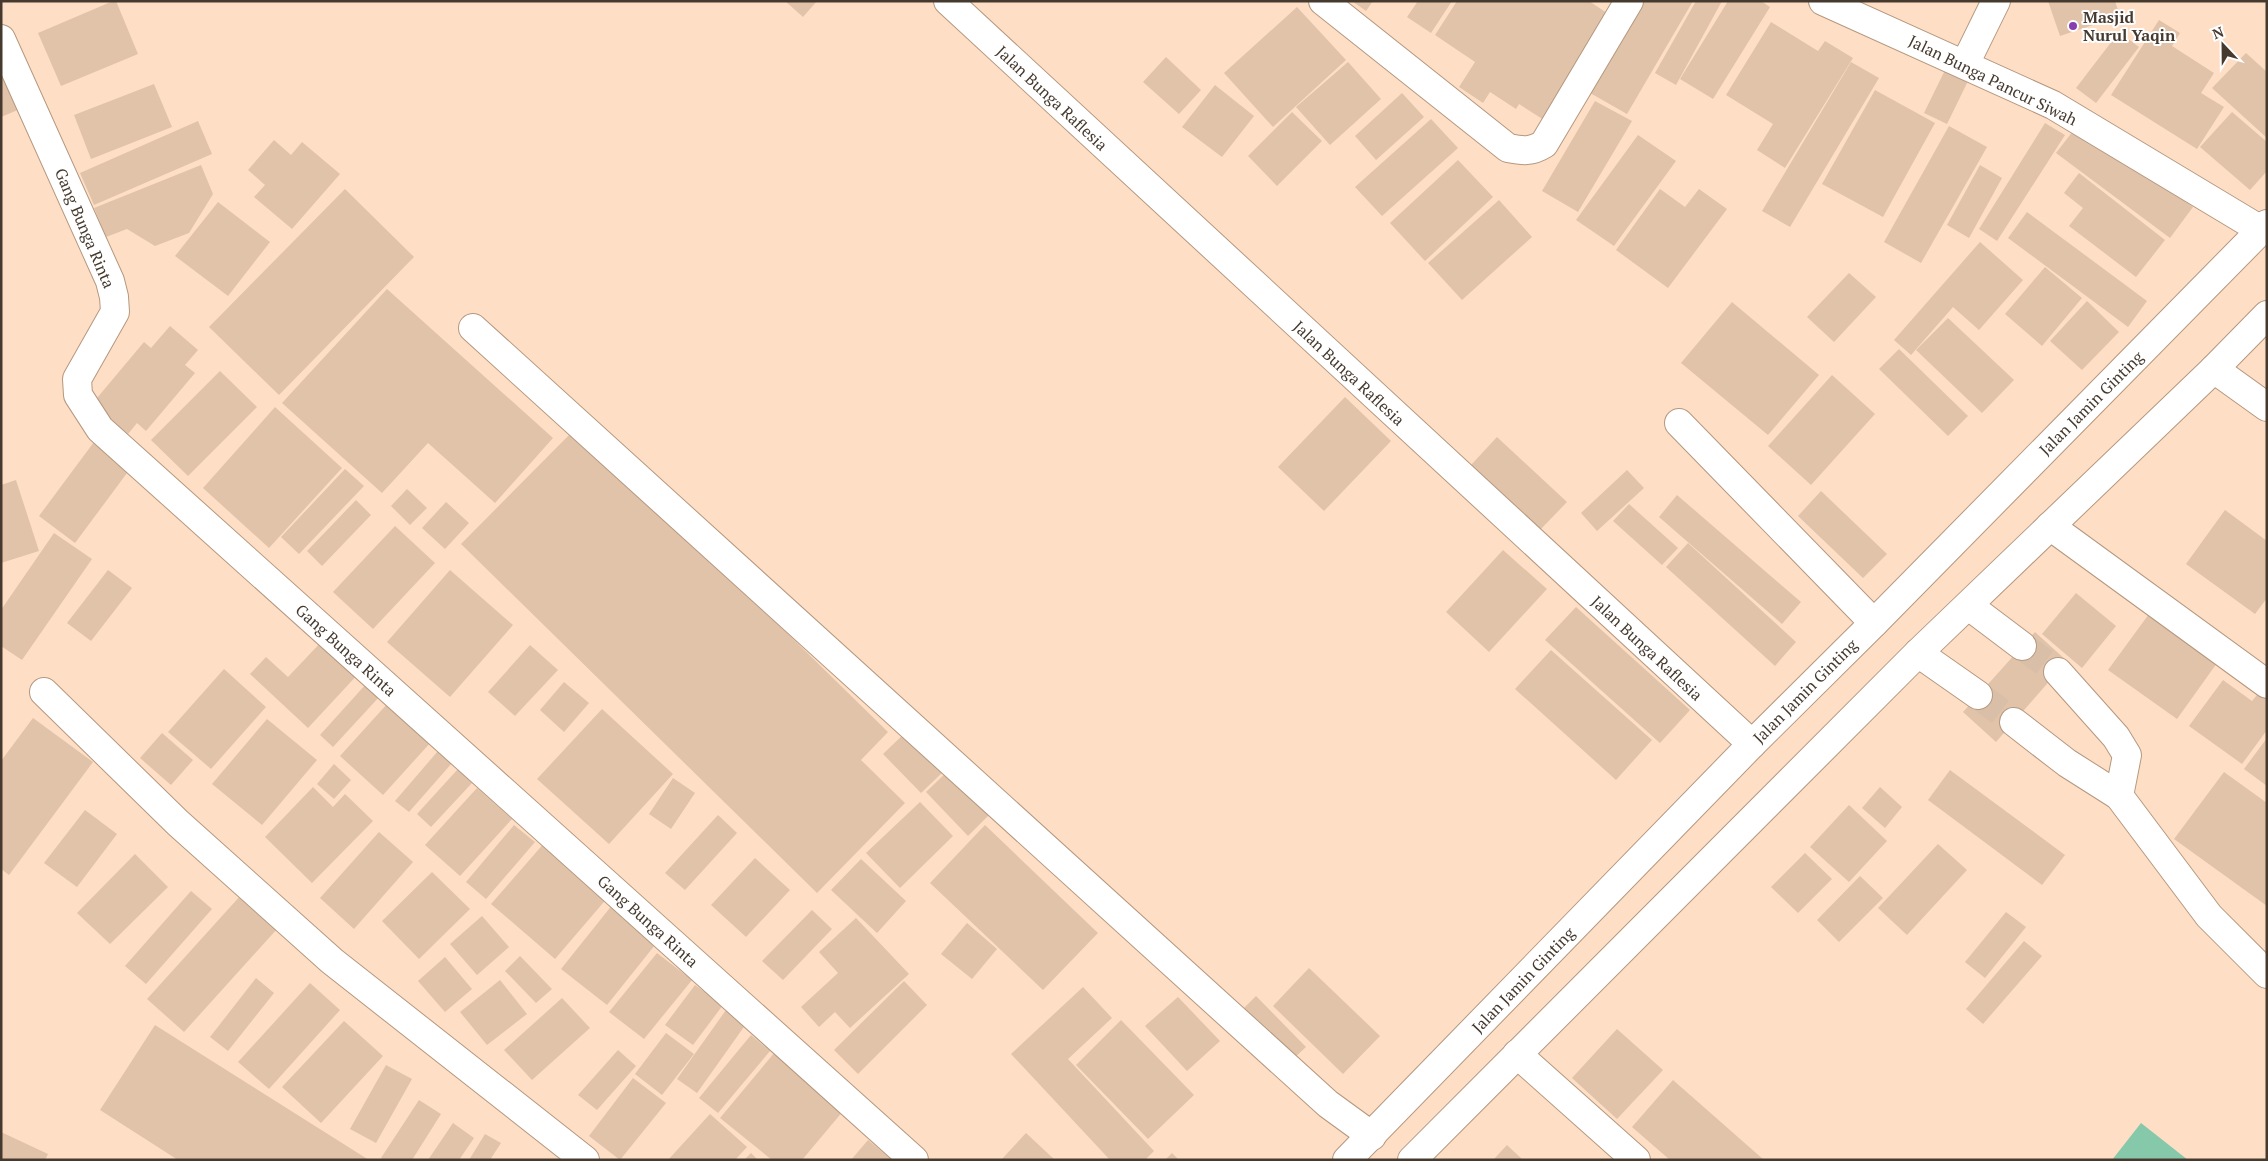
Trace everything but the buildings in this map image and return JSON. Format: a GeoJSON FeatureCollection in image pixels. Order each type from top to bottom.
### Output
{"type":"FeatureCollection","features":[{"type":"Feature","properties":{"kind":"main road","name":"Jalan Bunga Raflesia"},"geometry":{"type":"LineString","coordinates":[[948,1],[1752,744]]}},
{"type":"Feature","properties":{"kind":"main road"},"geometry":{"type":"LineString","coordinates":[[1323,1],[1508,148],[1525,152],[1534,150],[1544,144],[1629,1]]}},
{"type":"Feature","properties":{"kind":"main road","name":"Jalan Bunga Pancur Siwah"},"geometry":{"type":"LineString","coordinates":[[1823,1],[2053,105],[2264,227]]}},
{"type":"Feature","properties":{"kind":"main road"},"geometry":{"type":"LineString","coordinates":[[1965,64],[1996,1]]}},
{"type":"Feature","properties":{"kind":"main road","name":"Gang Bunga Rinta"},"geometry":{"type":"LineString","coordinates":[[1,39],[110,281],[115,312],[77,378],[78,394],[86,410],[100,430],[914,1160]]}},
{"type":"Feature","properties":{"kind":"main road","name":"Jalan Jamin Ginting"},"geometry":{"type":"LineString","coordinates":[[1347,1160],[1752,744],[1874,623],[2264,227]]}},
{"type":"Feature","properties":{"kind":"main road"},"geometry":{"type":"LineString","coordinates":[[1412,1160],[1918,653],[2214,369],[2267,315]]}},
{"type":"Feature","properties":{"kind":"main road"},"geometry":{"type":"LineString","coordinates":[[473,328],[1328,1104],[1372,1136]]}},
{"type":"Feature","properties":{"kind":"main road"},"geometry":{"type":"LineString","coordinates":[[2214,369],[2267,407]]}},
{"type":"Feature","properties":{"kind":"main road"},"geometry":{"type":"LineString","coordinates":[[1679,423],[1874,623]]}},
{"type":"Feature","properties":{"kind":"main road"},"geometry":{"type":"LineString","coordinates":[[2050,526],[2267,684]]}},
{"type":"Feature","properties":{"kind":"main road"},"geometry":{"type":"LineString","coordinates":[[1969,606],[2022,646]]}},
{"type":"Feature","properties":{"kind":"main road"},"geometry":{"type":"LineString","coordinates":[[1918,653],[1978,695]]}},
{"type":"Feature","properties":{"kind":"main road"},"geometry":{"type":"LineString","coordinates":[[2058,672],[2116,737],[2127,755],[2119,796]]}},
{"type":"Feature","properties":{"kind":"main road"},"geometry":{"type":"LineString","coordinates":[[44,692],[178,823],[332,961],[585,1160]]}},
{"type":"Feature","properties":{"kind":"main road"},"geometry":{"type":"LineString","coordinates":[[2014,722],[2067,763],[2119,796],[2209,916],[2267,974]]}},
{"type":"Feature","properties":{"kind":"main road"},"geometry":{"type":"LineString","coordinates":[[1517,1054],[1636,1160]]}},
{"type":"Feature","properties":{"kind":"green space"},"geometry":{"type":"Polygon","coordinates":[[[2141,1123],[2188,1160],[2112,1160],[2141,1123]]]}},
{"type":"Feature","properties":{"kind":"tunnel"},"geometry":{"type":"LineString","coordinates":[[2022,646],[2058,672]]}},
{"type":"Feature","properties":{"kind":"tunnel"},"geometry":{"type":"LineString","coordinates":[[1978,695],[2014,722]]}},
{"type":"Feature","properties":{"kind":"place","name":"Masjid Nurul Yaqin"},"geometry":{"type":"Point","coordinates":[2073,26]}}]}
